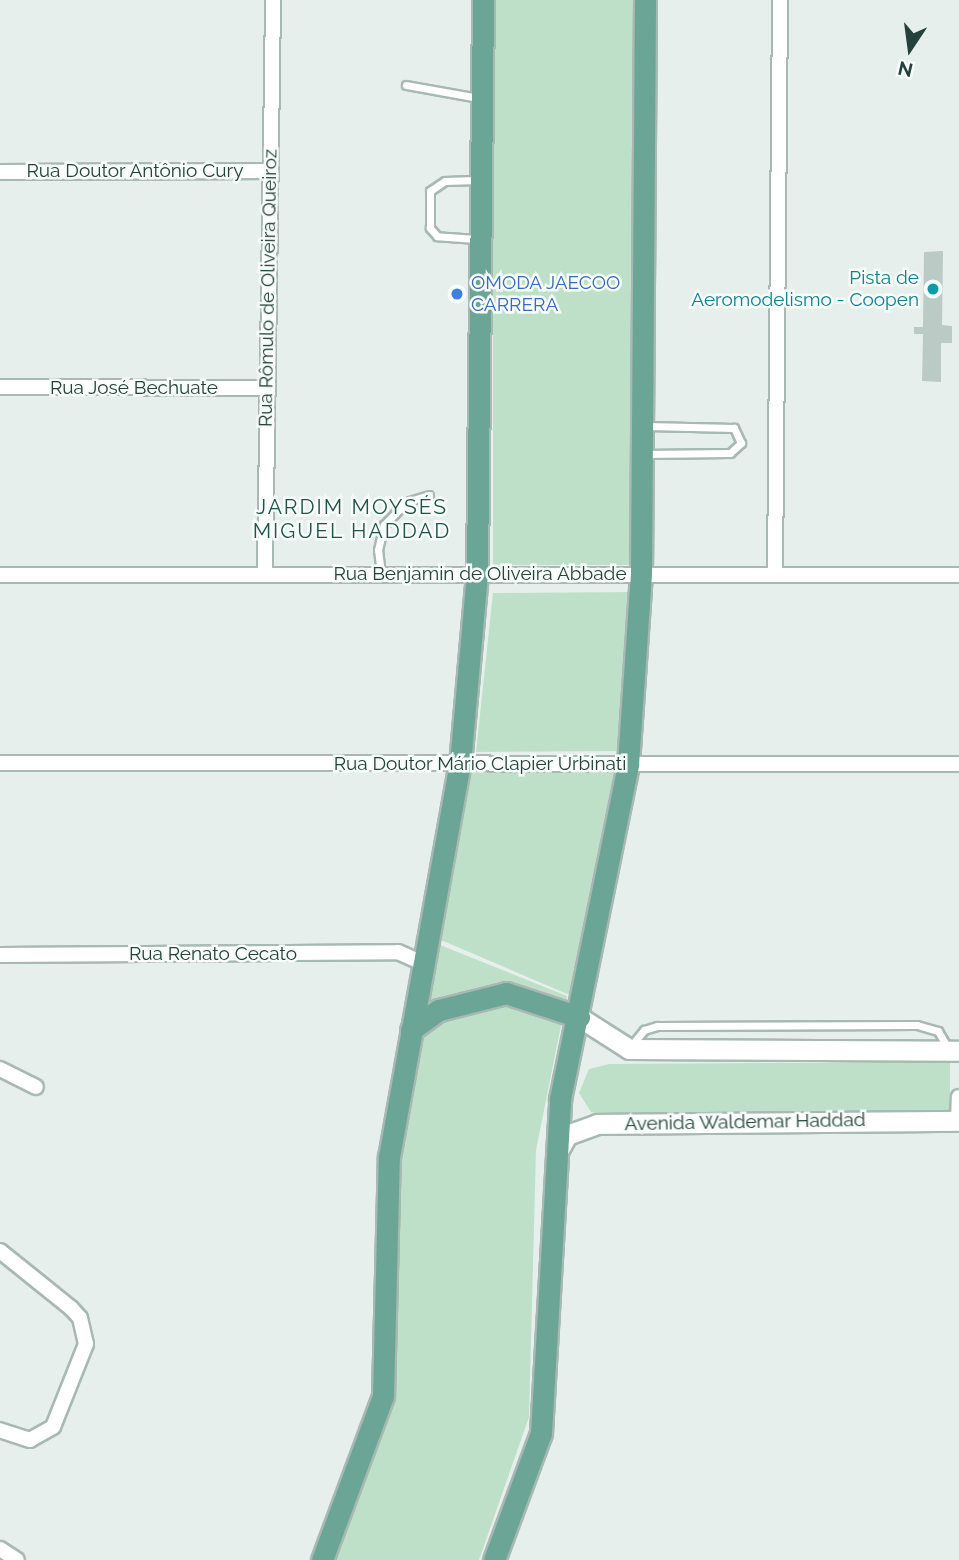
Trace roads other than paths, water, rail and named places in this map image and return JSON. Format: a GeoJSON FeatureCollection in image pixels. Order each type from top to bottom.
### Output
{"type":"FeatureCollection","features":[{"type":"Feature","properties":{"kind":"main road"},"geometry":{"type":"LineString","coordinates":[[322,1560],[383,1396],[388,1157],[460,764],[477,573],[482,0]]}},
{"type":"Feature","properties":{"kind":"main road"},"geometry":{"type":"LineString","coordinates":[[494,1560],[541,1433],[560,1099],[579,1017],[628,764],[641,574],[645,0]]}},
{"type":"Feature","properties":{"kind":"main road"},"geometry":{"type":"LineString","coordinates":[[411,1030],[439,1010],[506,993],[579,1017],[629,1049],[954,1051]]}},
{"type":"Feature","properties":{"kind":"main road","name":"Avenida Waldemar Haddad"},"geometry":{"type":"LineString","coordinates":[[555,1166],[557,1150],[567,1135],[597,1124],[959,1121]]}},
{"type":"Feature","properties":{"kind":"street","name":"Rua Rômulo de Oliveira Queiroz"},"geometry":{"type":"LineString","coordinates":[[265,575],[273,0]]}},
{"type":"Feature","properties":{"kind":"street"},"geometry":{"type":"LineString","coordinates":[[775,575],[780,0]]}},
{"type":"Feature","properties":{"kind":"street","name":"Rua Doutor Antônio Cury"},"geometry":{"type":"LineString","coordinates":[[0,172],[269,171]]}},
{"type":"Feature","properties":{"kind":"street","name":"Rua José Bechuate"},"geometry":{"type":"LineString","coordinates":[[0,387],[268,388]]}},
{"type":"Feature","properties":{"kind":"street","name":"Rua Benjamin de Oliveira Abbade"},"geometry":{"type":"LineString","coordinates":[[0,575],[959,575]]}},
{"type":"Feature","properties":{"kind":"street","name":"Rua Doutor Mário Clapier Urbinati"},"geometry":{"type":"LineString","coordinates":[[0,763],[959,764]]}},
{"type":"Feature","properties":{"kind":"street","name":"Rua Renato Cecato"},"geometry":{"type":"LineString","coordinates":[[0,955],[398,952],[423,963]]}},
{"type":"Feature","properties":{"kind":"street"},"geometry":{"type":"LineString","coordinates":[[0,1069],[36,1087]]}},
{"type":"Feature","properties":{"kind":"street"},"geometry":{"type":"LineString","coordinates":[[959,1097],[959,1121]]}},
{"type":"Feature","properties":{"kind":"street"},"geometry":{"type":"LineString","coordinates":[[0,1251],[71,1308],[85,1330],[83,1357],[53,1427],[30,1440],[0,1430]]}},
{"type":"Feature","properties":{"kind":"street"},"geometry":{"type":"LineString","coordinates":[[0,1549],[17,1560]]}},
{"type":"Feature","properties":{"kind":"lane"},"geometry":{"type":"LineString","coordinates":[[406,85],[482,98]]}},
{"type":"Feature","properties":{"kind":"lane"},"geometry":{"type":"LineString","coordinates":[[481,240],[437,236],[430,228],[430,191],[445,181],[482,180]]}},
{"type":"Feature","properties":{"kind":"lane"},"geometry":{"type":"LineString","coordinates":[[643,426],[734,428],[741,443],[730,453],[643,454]]}},
{"type":"Feature","properties":{"kind":"lane"},"geometry":{"type":"LineString","coordinates":[[381,574],[378,550],[384,525],[406,502],[429,495]]}},
{"type":"Feature","properties":{"kind":"place","name":"Pista de Aeromodelismo - Coopen"},"geometry":{"type":"Point","coordinates":[933,289]}},
{"type":"Feature","properties":{"kind":"place","name":"OMODA JAECOO CARRERA"},"geometry":{"type":"Point","coordinates":[457,294]}},
{"type":"Feature","properties":{"kind":"district","name":"JARDIM MOYSÉS MIGUEL HADDAD"},"geometry":{"type":"Point","coordinates":[352,519]}}]}
